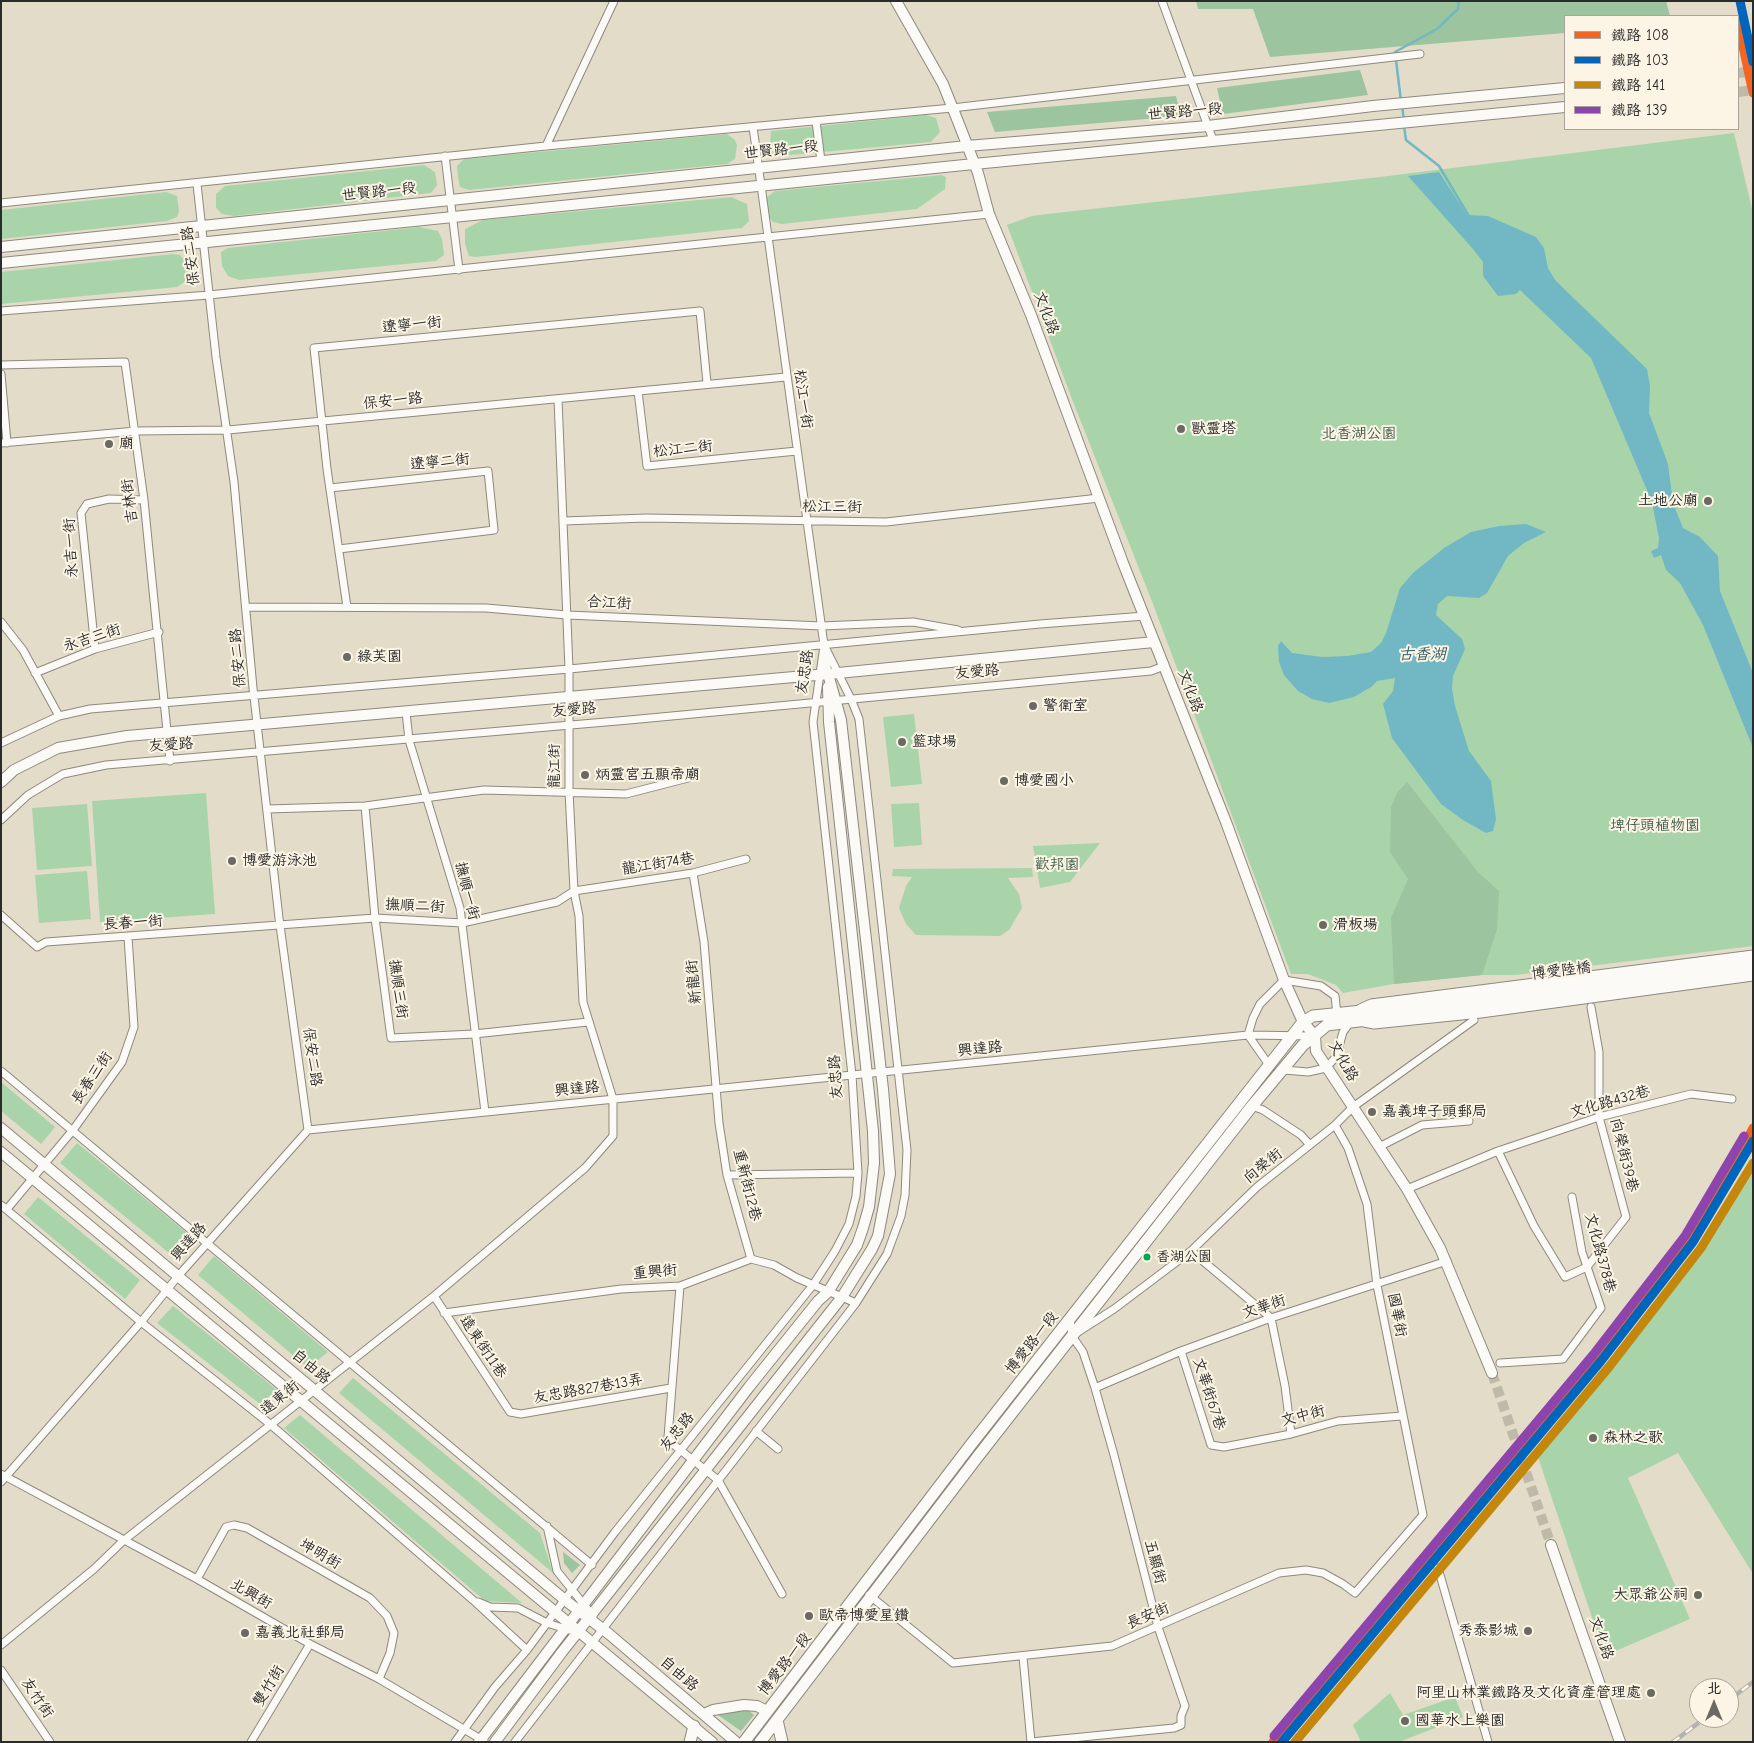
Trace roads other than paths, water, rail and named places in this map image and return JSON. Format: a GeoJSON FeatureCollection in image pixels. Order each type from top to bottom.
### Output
{"type":"FeatureCollection","features":[{"type":"Feature","properties":{"kind":"main road","name":"博愛陸橋"},"geometry":{"type":"LineString","coordinates":[[1373,1014],[1753,961]]}},
{"type":"Feature","properties":{"kind":"main road","name":"博愛陸橋"},"geometry":{"type":"LineString","coordinates":[[1373,1014],[1753,971]]}},
{"type":"Feature","properties":{"kind":"main road","name":"博愛路一段"},"geometry":{"type":"LineString","coordinates":[[744,1742],[1070,1318],[1269,1065],[1290,1035],[1303,1022],[1313,1016],[1337,1014],[1351,1017]]}},
{"type":"Feature","properties":{"kind":"main road","name":"博愛路一段"},"geometry":{"type":"LineString","coordinates":[[760,1742],[1072,1336],[1302,1045],[1327,1025],[1351,1017],[1373,1014]]}},
{"type":"Feature","properties":{"kind":"main road"},"geometry":{"type":"LineString","coordinates":[[776,1720],[782,1742]]}},
{"type":"Feature","properties":{"kind":"main road"},"geometry":{"type":"LineString","coordinates":[[690,1742],[694,1726]]}},
{"type":"Feature","properties":{"kind":"street"},"geometry":{"type":"LineString","coordinates":[[546,146],[614,1]]}},
{"type":"Feature","properties":{"kind":"street","name":"文化路"},"geometry":{"type":"LineString","coordinates":[[896,1],[943,84],[968,146],[990,214],[1031,315],[1154,642],[1226,822],[1284,980],[1303,1022],[1314,1036],[1316,1051],[1407,1189],[1447,1261],[1492,1373]]}},
{"type":"Feature","properties":{"kind":"street"},"geometry":{"type":"LineString","coordinates":[[1162,1],[1213,140]]}},
{"type":"Feature","properties":{"kind":"street","name":"世賢路一段"},"geometry":{"type":"LineString","coordinates":[[1,203],[197,184],[445,156],[952,108],[1420,54]]}},
{"type":"Feature","properties":{"kind":"street","name":"世賢路一段"},"geometry":{"type":"LineString","coordinates":[[1,247],[758,167],[968,146],[1208,126],[1373,106],[1564,88]]}},
{"type":"Feature","properties":{"kind":"street","name":"世賢路一段"},"geometry":{"type":"LineString","coordinates":[[1,263],[1213,140],[1564,107]]}},
{"type":"Feature","properties":{"kind":"street"},"geometry":{"type":"LineString","coordinates":[[816,121],[821,161]]}},
{"type":"Feature","properties":{"kind":"street","name":"松江一街"},"geometry":{"type":"LineString","coordinates":[[753,127],[828,674]]}},
{"type":"Feature","properties":{"kind":"street"},"geometry":{"type":"LineString","coordinates":[[445,156],[459,270]]}},
{"type":"Feature","properties":{"kind":"street","name":"保安二路"},"geometry":{"type":"LineString","coordinates":[[197,184],[228,430],[247,607],[254,695],[259,726],[280,926],[308,1130]]}},
{"type":"Feature","properties":{"kind":"street"},"geometry":{"type":"LineString","coordinates":[[1,311],[210,295],[990,214]]}},
{"type":"Feature","properties":{"kind":"street","name":"遼寧一街"},"geometry":{"type":"LineString","coordinates":[[347,607],[330,488],[314,348],[700,311],[707,383]]}},
{"type":"Feature","properties":{"kind":"street","name":"吉林街"},"geometry":{"type":"LineString","coordinates":[[1,364],[125,362],[144,500],[170,761]]}},
{"type":"Feature","properties":{"kind":"street"},"geometry":{"type":"LineString","coordinates":[[1,374],[4,443]]}},
{"type":"Feature","properties":{"kind":"street","name":"保安一路"},"geometry":{"type":"LineString","coordinates":[[4,443],[136,431],[228,430],[786,377]]}},
{"type":"Feature","properties":{"kind":"street","name":"松江二街"},"geometry":{"type":"LineString","coordinates":[[638,391],[647,466],[797,451]]}},
{"type":"Feature","properties":{"kind":"street","name":"龍江街"},"geometry":{"type":"LineString","coordinates":[[558,398],[569,669],[569,791],[574,892],[579,916],[583,1002],[613,1099]]}},
{"type":"Feature","properties":{"kind":"street","name":"遼寧二街"},"geometry":{"type":"LineString","coordinates":[[330,488],[488,471],[494,530],[339,549]]}},
{"type":"Feature","properties":{"kind":"street","name":"松江三街"},"geometry":{"type":"LineString","coordinates":[[564,521],[646,518],[886,522],[1099,498]]}},
{"type":"Feature","properties":{"kind":"street","name":"永吉一街"},"geometry":{"type":"LineString","coordinates":[[94,648],[81,514],[87,504],[109,500],[144,500]]}},
{"type":"Feature","properties":{"kind":"street","name":"合江街"},"geometry":{"type":"LineString","coordinates":[[247,607],[486,608],[567,615],[822,626],[913,622],[969,632]]}},
{"type":"Feature","properties":{"kind":"street"},"geometry":{"type":"LineString","coordinates":[[1,743],[59,716],[90,709],[569,669],[1145,616]]}},
{"type":"Feature","properties":{"kind":"street"},"geometry":{"type":"LineString","coordinates":[[1,622],[23,650],[59,716]]}},
{"type":"Feature","properties":{"kind":"street","name":"永吉三街"},"geometry":{"type":"LineString","coordinates":[[35,672],[94,648],[158,632]]}},
{"type":"Feature","properties":{"kind":"street","name":"友愛路"},"geometry":{"type":"LineString","coordinates":[[1,782],[14,770],[58,748],[167,731],[259,726],[1154,642]]}},
{"type":"Feature","properties":{"kind":"street","name":"友愛路"},"geometry":{"type":"LineString","coordinates":[[1,820],[28,795],[63,774],[106,765],[409,740],[1151,671],[1164,666]]}},
{"type":"Feature","properties":{"kind":"street"},"geometry":{"type":"LineString","coordinates":[[515,1742],[856,1303],[887,1254],[895,1237],[905,1194],[907,1150],[859,719],[851,699],[828,674]]}},
{"type":"Feature","properties":{"kind":"street","name":"友忠路"},"geometry":{"type":"LineString","coordinates":[[481,1741],[694,1459],[805,1317],[828,1292],[857,1245],[869,1207],[874,1163],[868,1074],[828,674]]}},
{"type":"Feature","properties":{"kind":"street","name":"友忠路"},"geometry":{"type":"LineString","coordinates":[[455,1742],[495,1687],[527,1650],[592,1565],[615,1532],[813,1285],[835,1251],[849,1224],[856,1196],[858,1172],[852,1075],[813,722],[815,702],[828,674]]}},
{"type":"Feature","properties":{"kind":"street","name":"友忠路"},"geometry":{"type":"LineString","coordinates":[[495,1742],[578,1632],[842,1297],[872,1249],[882,1222],[890,1174],[882,1072],[841,720],[831,700]]}},
{"type":"Feature","properties":{"kind":"street","name":"撫順一街"},"geometry":{"type":"LineString","coordinates":[[406,712],[409,740],[460,908],[485,1112]]}},
{"type":"Feature","properties":{"kind":"street"},"geometry":{"type":"LineString","coordinates":[[268,809],[365,806],[484,790],[626,794],[692,777]]}},
{"type":"Feature","properties":{"kind":"street","name":"撫順三街"},"geometry":{"type":"LineString","coordinates":[[365,806],[375,918],[391,1038],[474,1034],[588,1022]]}},
{"type":"Feature","properties":{"kind":"street","name":"龍江街74巷"},"geometry":{"type":"LineString","coordinates":[[574,892],[693,874],[746,859]]}},
{"type":"Feature","properties":{"kind":"street","name":"新龍街"},"geometry":{"type":"LineString","coordinates":[[693,874],[704,942],[716,1088]]}},
{"type":"Feature","properties":{"kind":"street","name":"撫順二街"},"geometry":{"type":"LineString","coordinates":[[280,926],[375,918],[462,922],[557,902],[574,892]]}},
{"type":"Feature","properties":{"kind":"street","name":"長春一街"},"geometry":{"type":"LineString","coordinates":[[1,915],[37,947],[46,942],[128,938],[280,926]]}},
{"type":"Feature","properties":{"kind":"street","name":"長春三街"},"geometry":{"type":"LineString","coordinates":[[4,1207],[33,1177],[72,1130],[122,1062],[134,1027],[128,938]]}},
{"type":"Feature","properties":{"kind":"street"},"geometry":{"type":"LineString","coordinates":[[1373,1014],[1753,954]]}},
{"type":"Feature","properties":{"kind":"street"},"geometry":{"type":"LineString","coordinates":[[1373,1014],[1573,1003],[1753,977]]}},
{"type":"Feature","properties":{"kind":"street"},"geometry":{"type":"LineString","coordinates":[[1269,1065],[1248,1035],[1260,1004],[1284,980],[1321,986],[1335,996],[1337,1014]]}},
{"type":"Feature","properties":{"kind":"street","name":"向榮街39巷"},"geometry":{"type":"LineString","coordinates":[[1587,1267],[1626,1217],[1599,1117],[1599,1052],[1591,1006]]}},
{"type":"Feature","properties":{"kind":"street"},"geometry":{"type":"LineString","coordinates":[[1284,1070],[1308,1072],[1326,1068],[1336,1057],[1343,1032],[1351,1017]]}},
{"type":"Feature","properties":{"kind":"street","name":"向榮街"},"geometry":{"type":"LineString","coordinates":[[1072,1336],[1114,1309],[1192,1250],[1257,1187],[1335,1125],[1353,1107],[1474,1020]]}},
{"type":"Feature","properties":{"kind":"street","name":"興達路"},"geometry":{"type":"LineString","coordinates":[[3,1477],[141,1322],[207,1242],[308,1130],[1248,1035],[1314,1036]]}},
{"type":"Feature","properties":{"kind":"street","name":"自由路"},"geometry":{"type":"LineString","coordinates":[[1,1071],[592,1565]]}},
{"type":"Feature","properties":{"kind":"street","name":"重新街12巷"},"geometry":{"type":"LineString","coordinates":[[716,1088],[727,1175],[751,1259]]}},
{"type":"Feature","properties":{"kind":"street","name":"文化路432巷"},"geometry":{"type":"LineString","coordinates":[[1407,1189],[1498,1151],[1599,1117],[1692,1094],[1732,1099]]}},
{"type":"Feature","properties":{"kind":"street","name":"遠東街"},"geometry":{"type":"LineString","coordinates":[[1,1644],[94,1569],[123,1540],[434,1296],[586,1168],[613,1136],[613,1099]]}},
{"type":"Feature","properties":{"kind":"street"},"geometry":{"type":"LineString","coordinates":[[1252,1106],[1263,1110],[1301,1135],[1310,1145]]}},
{"type":"Feature","properties":{"kind":"street"},"geometry":{"type":"LineString","coordinates":[[1379,1147],[1422,1126],[1469,1121]]}},
{"type":"Feature","properties":{"kind":"street","name":"國華街"},"geometry":{"type":"LineString","coordinates":[[1335,1125],[1348,1148],[1367,1204],[1377,1285],[1423,1515]]}},
{"type":"Feature","properties":{"kind":"street","name":"自由路"},"geometry":{"type":"LineString","coordinates":[[1,1128],[179,1275],[565,1600],[581,1608],[591,1616],[736,1742]]}},
{"type":"Feature","properties":{"kind":"street"},"geometry":{"type":"LineString","coordinates":[[1498,1151],[1534,1226],[1565,1277],[1587,1267]]}},
{"type":"Feature","properties":{"kind":"street","name":"自由路"},"geometry":{"type":"LineString","coordinates":[[1,1152],[168,1288],[556,1611],[567,1625],[592,1642],[712,1742]]}},
{"type":"Feature","properties":{"kind":"street"},"geometry":{"type":"LineString","coordinates":[[727,1175],[858,1172]]}},
{"type":"Feature","properties":{"kind":"street","name":"文化路378巷"},"geometry":{"type":"LineString","coordinates":[[1500,1363],[1563,1359],[1601,1308],[1587,1267],[1572,1197]]}},
{"type":"Feature","properties":{"kind":"street","name":"自由路"},"geometry":{"type":"LineString","coordinates":[[4,1207],[141,1322],[270,1424],[474,1600],[527,1650]]}},
{"type":"Feature","properties":{"kind":"street"},"geometry":{"type":"LineString","coordinates":[[1192,1250],[1271,1318],[1285,1386],[1291,1434]]}},
{"type":"Feature","properties":{"kind":"street"},"geometry":{"type":"LineString","coordinates":[[751,1259],[774,1264],[813,1285],[856,1303]]}},
{"type":"Feature","properties":{"kind":"street","name":"重興街"},"geometry":{"type":"LineString","coordinates":[[444,1313],[621,1289],[680,1286],[751,1259]]}},
{"type":"Feature","properties":{"kind":"street","name":"文華街"},"geometry":{"type":"LineString","coordinates":[[1094,1388],[1181,1351],[1271,1318],[1447,1261]]}},
{"type":"Feature","properties":{"kind":"street"},"geometry":{"type":"LineString","coordinates":[[680,1286],[668,1437],[681,1451],[694,1459],[718,1480],[782,1594]]}},
{"type":"Feature","properties":{"kind":"street","name":"遠東街11巷"},"geometry":{"type":"LineString","coordinates":[[434,1296],[510,1412]]}},
{"type":"Feature","properties":{"kind":"street","name":"五顯街"},"geometry":{"type":"LineString","coordinates":[[1031,1742],[1157,1731],[1182,1725],[1181,1716],[1185,1706],[1158,1627],[1114,1455],[1083,1352],[1072,1336],[1070,1318]]}},
{"type":"Feature","properties":{"kind":"street","name":"文華街67巷"},"geometry":{"type":"LineString","coordinates":[[1181,1351],[1211,1445]]}},
{"type":"Feature","properties":{"kind":"street","name":"友忠路827巷13弄"},"geometry":{"type":"LineString","coordinates":[[510,1412],[521,1414],[671,1388]]}},
{"type":"Feature","properties":{"kind":"street","name":"文中街"},"geometry":{"type":"LineString","coordinates":[[1211,1445],[1224,1446],[1291,1434],[1338,1421],[1402,1416]]}},
{"type":"Feature","properties":{"kind":"street"},"geometry":{"type":"LineString","coordinates":[[756,1430],[778,1449]]}},
{"type":"Feature","properties":{"kind":"street","name":"北興街"},"geometry":{"type":"LineString","coordinates":[[3,1477],[197,1579],[310,1644],[379,1679],[481,1741]]}},
{"type":"Feature","properties":{"kind":"street","name":"長安街"},"geometry":{"type":"LineString","coordinates":[[862,1587],[870,1597],[953,1663],[1112,1646],[1279,1573],[1306,1570],[1323,1573],[1355,1593],[1423,1515]]}},
{"type":"Feature","properties":{"kind":"street","name":"坤明街"},"geometry":{"type":"LineString","coordinates":[[197,1579],[226,1527],[234,1525],[247,1528],[370,1598],[387,1616],[394,1633],[390,1653],[379,1679]]}},
{"type":"Feature","properties":{"kind":"street","name":"自由路"},"geometry":{"type":"LineString","coordinates":[[547,1526],[557,1571],[572,1590],[581,1608]]}},
{"type":"Feature","properties":{"kind":"street","name":"文化路"},"geometry":{"type":"LineString","coordinates":[[1551,1545],[1620,1742]]}},
{"type":"Feature","properties":{"kind":"street"},"geometry":{"type":"LineString","coordinates":[[1438,1568],[1488,1742]]}},
{"type":"Feature","properties":{"kind":"street","name":"自由路"},"geometry":{"type":"LineString","coordinates":[[474,1600],[490,1607],[518,1608],[547,1623],[567,1625]]}},
{"type":"Feature","properties":{"kind":"street","name":"雙竹街"},"geometry":{"type":"LineString","coordinates":[[250,1742],[310,1644]]}},
{"type":"Feature","properties":{"kind":"street"},"geometry":{"type":"LineString","coordinates":[[1023,1656],[1031,1742]]}},
{"type":"Feature","properties":{"kind":"street","name":"友竹街"},"geometry":{"type":"LineString","coordinates":[[1,1670],[50,1742]]}},
{"type":"Feature","properties":{"kind":"street"},"geometry":{"type":"LineString","coordinates":[[704,1714],[713,1710],[744,1704],[757,1706],[767,1712]]}},
{"type":"Feature","properties":{"kind":"water"},"geometry":{"type":"Polygon","coordinates":[[[1439,172],[1467,215],[1488,216],[1536,237],[1544,248],[1548,268],[1555,280],[1647,369],[1650,386],[1649,413],[1668,464],[1673,503],[1683,528],[1700,537],[1718,556],[1720,591],[1753,673],[1753,748],[1703,625],[1680,583],[1666,570],[1661,555],[1654,558],[1651,551],[1658,548],[1659,538],[1652,502],[1591,358],[1520,290],[1516,294],[1498,296],[1483,276],[1483,262],[1408,176],[1439,172]]]}},
{"type":"Feature","properties":{"kind":"water","name":"古香湖"},"geometry":{"type":"Polygon","coordinates":[[[1526,524],[1546,532],[1524,543],[1508,556],[1487,593],[1479,598],[1447,596],[1438,604],[1436,615],[1462,639],[1465,649],[1453,676],[1452,688],[1455,706],[1469,751],[1491,781],[1496,819],[1493,831],[1486,833],[1463,820],[1441,804],[1392,738],[1383,704],[1393,691],[1395,678],[1377,681],[1354,697],[1329,703],[1312,699],[1298,691],[1284,675],[1279,662],[1278,646],[1281,641],[1292,653],[1322,657],[1347,656],[1371,652],[1381,643],[1400,588],[1413,573],[1444,548],[1471,532],[1499,526],[1526,524]]]}},
{"type":"Feature","properties":{"kind":"waterway"},"geometry":{"type":"LineString","coordinates":[[1401,101],[1395,52],[1437,29],[1458,9],[1459,1]]}},
{"type":"Feature","properties":{"kind":"waterway"},"geometry":{"type":"LineString","coordinates":[[1402,106],[1404,120]]}},
{"type":"Feature","properties":{"kind":"waterway"},"geometry":{"type":"LineString","coordinates":[[1404,126],[1406,140],[1439,166],[1470,218]]}},
{"type":"Feature","properties":{"kind":"tunnel"},"geometry":{"type":"LineString","coordinates":[[1739,73],[1753,71]]}},
{"type":"Feature","properties":{"kind":"tunnel"},"geometry":{"type":"LineString","coordinates":[[1739,92],[1753,90]]}},
{"type":"Feature","properties":{"kind":"tunnel"},"geometry":{"type":"LineString","coordinates":[[1492,1373],[1551,1545]]}},
{"type":"Feature","properties":{"kind":"railway"},"geometry":{"type":"LineString","coordinates":[[1739,1692],[1753,1682]]}},
{"type":"Feature","properties":{"kind":"railway"},"geometry":{"type":"LineString","coordinates":[[1673,1742],[1692,1728]]}},
{"type":"Feature","properties":{"kind":"rail line","name":"103"},"geometry":{"type":"LineString","coordinates":[[1740,1],[1753,62]]}},
{"type":"Feature","properties":{"kind":"rail line","name":"108"},"geometry":{"type":"LineString","coordinates":[[1739,28],[1753,93]]}},
{"type":"Feature","properties":{"kind":"rail line","name":"108"},"geometry":{"type":"LineString","coordinates":[[1273,1742],[1594,1358],[1688,1240],[1734,1166],[1753,1128]]}},
{"type":"Feature","properties":{"kind":"rail line","name":"139"},"geometry":{"type":"LineString","coordinates":[[1274,1736],[1593,1355],[1685,1236],[1744,1136]]}},
{"type":"Feature","properties":{"kind":"rail line","name":"103"},"geometry":{"type":"LineString","coordinates":[[1282,1742],[1601,1361],[1693,1242],[1753,1141]]}},
{"type":"Feature","properties":{"kind":"rail line","name":"141"},"geometry":{"type":"LineString","coordinates":[[1295,1742],[1609,1367],[1701,1248],[1753,1163]]}},
{"type":"Feature","properties":{"kind":"place","name":"獸靈塔"},"geometry":{"type":"Point","coordinates":[1181,429]}},
{"type":"Feature","properties":{"kind":"place","name":"廟"},"geometry":{"type":"Point","coordinates":[109,444]}},
{"type":"Feature","properties":{"kind":"place","name":"土地公廟"},"geometry":{"type":"Point","coordinates":[1708,501]}},
{"type":"Feature","properties":{"kind":"place","name":"綠芙園"},"geometry":{"type":"Point","coordinates":[347,657]}},
{"type":"Feature","properties":{"kind":"place","name":"警衛室"},"geometry":{"type":"Point","coordinates":[1033,706]}},
{"type":"Feature","properties":{"kind":"place","name":"籃球場"},"geometry":{"type":"Point","coordinates":[902,742]}},
{"type":"Feature","properties":{"kind":"place","name":"炳靈宮五顯帝廟"},"geometry":{"type":"Point","coordinates":[585,775]}},
{"type":"Feature","properties":{"kind":"place","name":"博愛國小"},"geometry":{"type":"Point","coordinates":[1004,781]}},
{"type":"Feature","properties":{"kind":"place","name":"博愛游泳池"},"geometry":{"type":"Point","coordinates":[232,861]}},
{"type":"Feature","properties":{"kind":"place","name":"滑板場"},"geometry":{"type":"Point","coordinates":[1323,925]}},
{"type":"Feature","properties":{"kind":"place","name":"嘉義埤子頭郵局"},"geometry":{"type":"Point","coordinates":[1372,1112]}},
{"type":"Feature","properties":{"kind":"place","name":"香湖公園"},"geometry":{"type":"Point","coordinates":[1147,1257]}},
{"type":"Feature","properties":{"kind":"place","name":"森林之歌"},"geometry":{"type":"Point","coordinates":[1593,1438]}},
{"type":"Feature","properties":{"kind":"place","name":"大眾爺公祠"},"geometry":{"type":"Point","coordinates":[1698,1595]}},
{"type":"Feature","properties":{"kind":"place","name":"歐帝博愛星鑽"},"geometry":{"type":"Point","coordinates":[809,1616]}},
{"type":"Feature","properties":{"kind":"place","name":"秀泰影城"},"geometry":{"type":"Point","coordinates":[1528,1631]}},
{"type":"Feature","properties":{"kind":"place","name":"嘉義北社郵局"},"geometry":{"type":"Point","coordinates":[245,1633]}},
{"type":"Feature","properties":{"kind":"place","name":"阿里山林業鐵路及文化資產管理處"},"geometry":{"type":"Point","coordinates":[1651,1693]}},
{"type":"Feature","properties":{"kind":"place","name":"國華水上樂園"},"geometry":{"type":"Point","coordinates":[1405,1721]}},
{"type":"Feature","properties":{"kind":"park label","name":"北香湖公園"},"geometry":{"type":"Point","coordinates":[1359,434]}},
{"type":"Feature","properties":{"kind":"park label","name":"埤仔頭植物園"},"geometry":{"type":"Point","coordinates":[1655,826]}},
{"type":"Feature","properties":{"kind":"park label","name":"歡邦園"},"geometry":{"type":"Point","coordinates":[1057,865]}}]}
